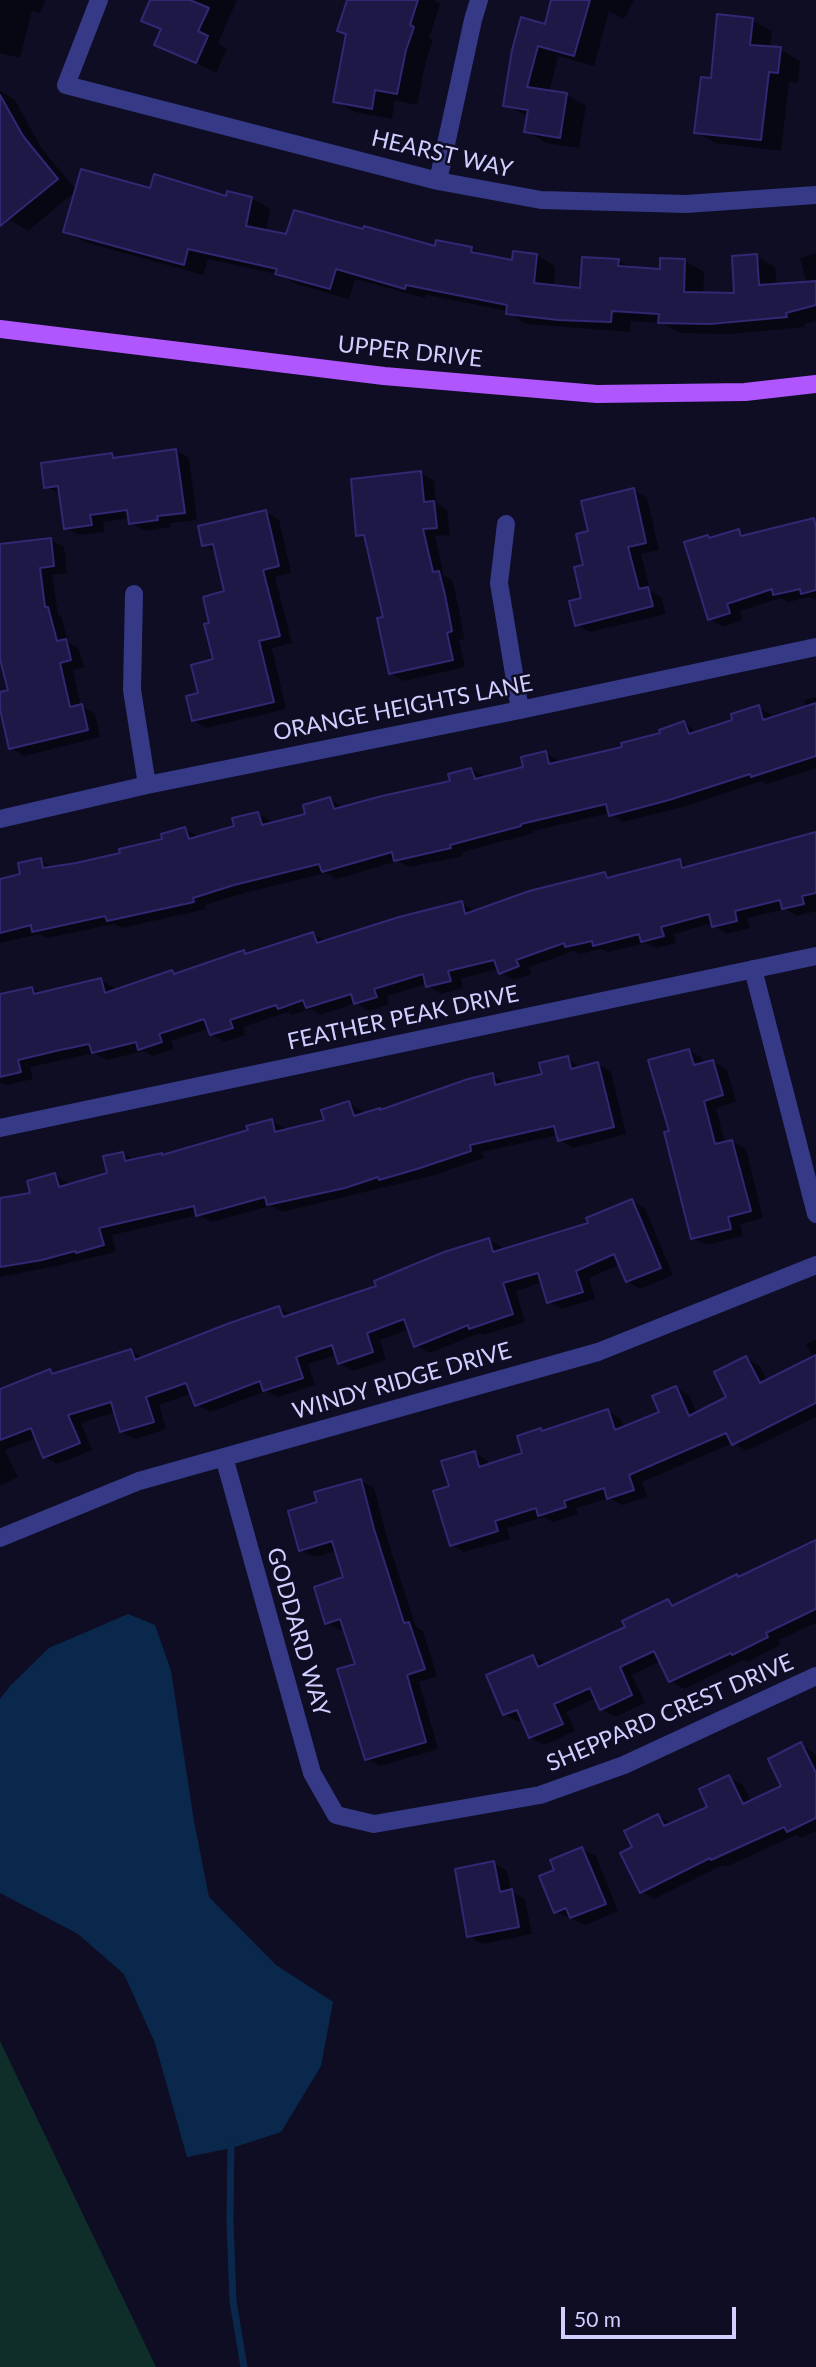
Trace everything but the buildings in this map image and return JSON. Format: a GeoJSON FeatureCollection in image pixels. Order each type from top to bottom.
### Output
{"type":"FeatureCollection","features":[{"type":"Feature","properties":{"kind":"main road","name":"UPPER DRIVE"},"geometry":{"type":"LineString","coordinates":[[0,329],[384,376],[597,394],[745,392],[816,384]]}},
{"type":"Feature","properties":{"kind":"street","name":"HEARST WAY"},"geometry":{"type":"LineString","coordinates":[[99,0],[66,85],[438,181],[541,200],[687,204],[816,195]]}},
{"type":"Feature","properties":{"kind":"street"},"geometry":{"type":"LineString","coordinates":[[438,181],[479,0]]}},
{"type":"Feature","properties":{"kind":"street"},"geometry":{"type":"LineString","coordinates":[[506,524],[499,583],[520,710]]}},
{"type":"Feature","properties":{"kind":"street"},"geometry":{"type":"LineString","coordinates":[[134,594],[132,690],[147,785]]}},
{"type":"Feature","properties":{"kind":"street","name":"ORANGE HEIGHTS LANE"},"geometry":{"type":"LineString","coordinates":[[0,819],[147,785],[816,647]]}},
{"type":"Feature","properties":{"kind":"street","name":"FEATHER PEAK DRIVE"},"geometry":{"type":"LineString","coordinates":[[0,1128],[816,956]]}},
{"type":"Feature","properties":{"kind":"street"},"geometry":{"type":"LineString","coordinates":[[753,969],[816,1214]]}},
{"type":"Feature","properties":{"kind":"street","name":"WINDY RIDGE DRIVE"},"geometry":{"type":"LineString","coordinates":[[0,1538],[139,1480],[597,1352],[816,1265]]}},
{"type":"Feature","properties":{"kind":"street","name":"GODDARD WAY"},"geometry":{"type":"LineString","coordinates":[[224,1457],[312,1773],[336,1815]]}},
{"type":"Feature","properties":{"kind":"street","name":"SHEPPARD CREST DRIVE"},"geometry":{"type":"LineString","coordinates":[[336,1815],[374,1824],[540,1795],[624,1765],[816,1676]]}},
{"type":"Feature","properties":{"kind":"green space"},"geometry":{"type":"Polygon","coordinates":[[[0,2041],[156,2367],[0,2367],[0,2041]]]}},
{"type":"Feature","properties":{"kind":"water"},"geometry":{"type":"Polygon","coordinates":[[[128,1614],[155,1625],[171,1671],[194,1821],[209,1897],[276,1965],[333,2002],[321,2066],[281,2132],[232,2148],[187,2157],[155,2043],[124,1974],[78,1934],[0,1893],[0,1699],[49,1648],[128,1614]]]}},
{"type":"Feature","properties":{"kind":"waterway"},"geometry":{"type":"LineString","coordinates":[[231,2141],[233,2301],[244,2367]]}}]}
